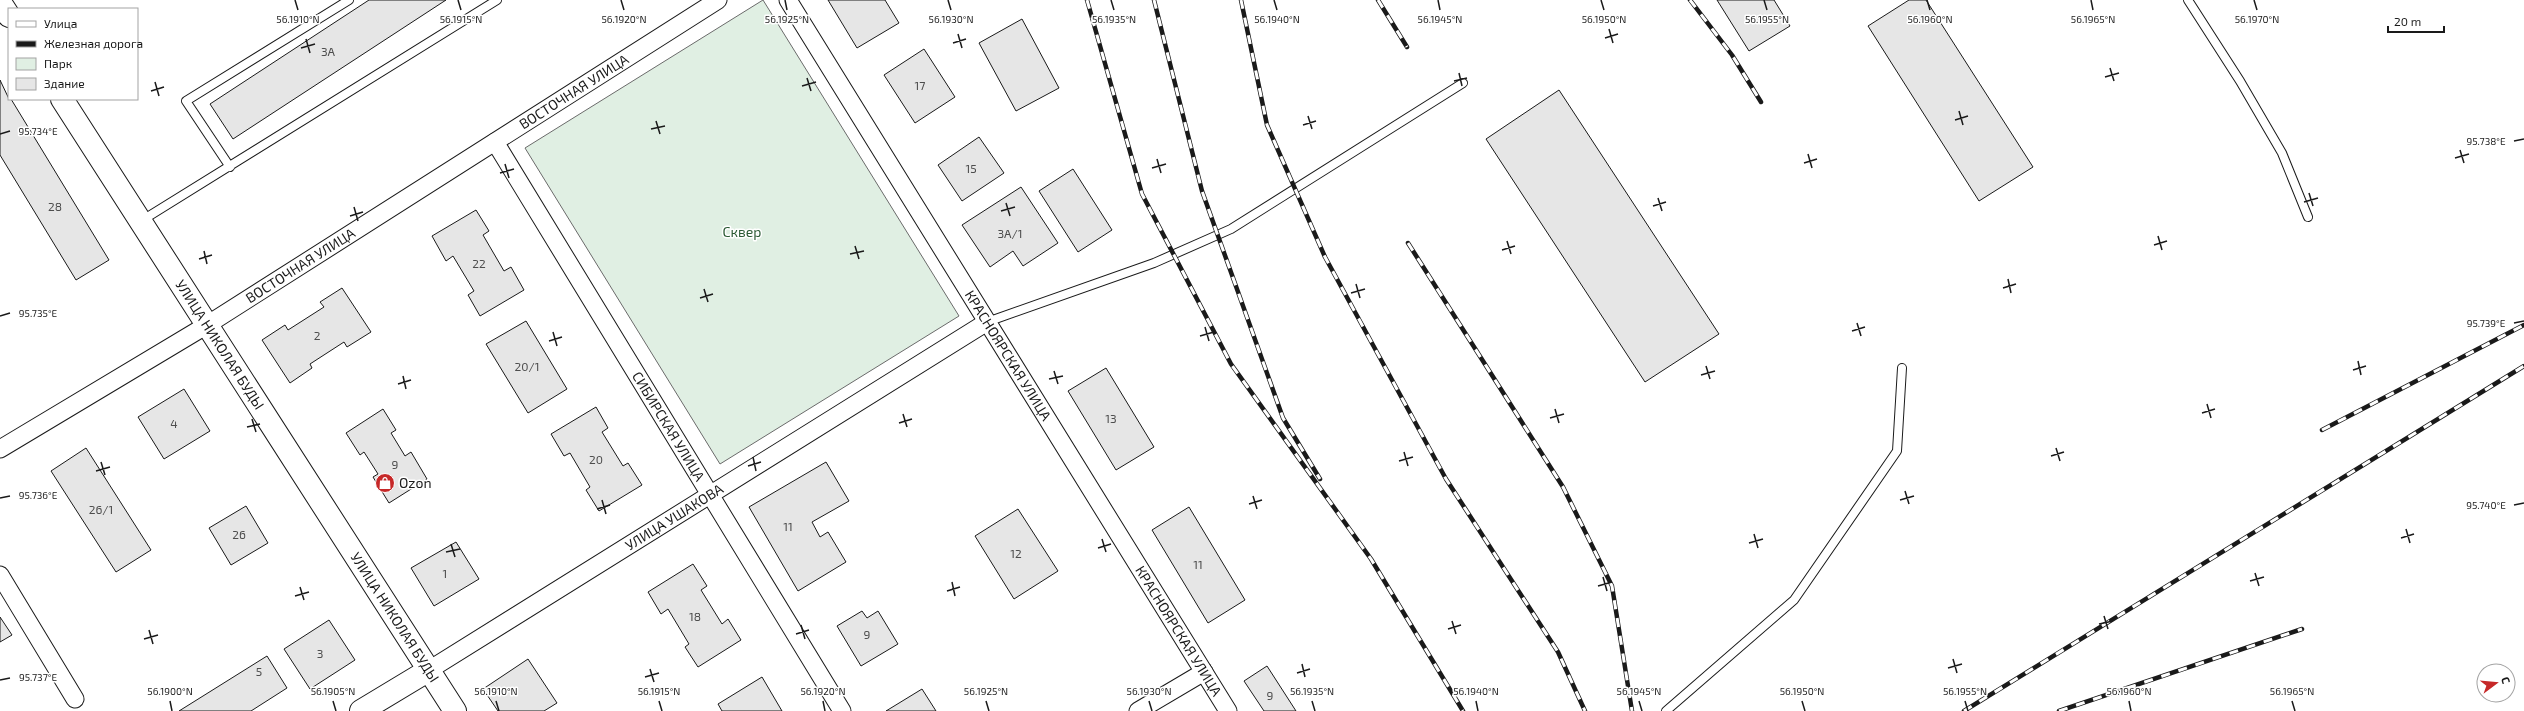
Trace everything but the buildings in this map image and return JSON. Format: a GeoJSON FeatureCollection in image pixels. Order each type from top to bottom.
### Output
{"type":"FeatureCollection","features":[{"type":"Feature","properties":{"kind":"street","name":"ВОСТОЧНАЯ УЛИЦА"},"geometry":{"type":"LineString","coordinates":[[0,449],[207,325],[718,0]]}},
{"type":"Feature","properties":{"kind":"street","name":"КРАСНОЯРСКАЯ УЛИЦА"},"geometry":{"type":"LineString","coordinates":[[788,0],[1228,711]]}},
{"type":"Feature","properties":{"kind":"street"},"geometry":{"type":"LineString","coordinates":[[0,2],[8,14]]}},
{"type":"Feature","properties":{"kind":"street","name":"УЛИЦА НИКОЛАЯ БУДЫ"},"geometry":{"type":"LineString","coordinates":[[63,100],[455,711]]}},
{"type":"Feature","properties":{"kind":"street","name":"СИБИРСКАЯ УЛИЦА"},"geometry":{"type":"LineString","coordinates":[[495,142],[842,711]]}},
{"type":"Feature","properties":{"kind":"street","name":"УЛИЦА УШАКОВА"},"geometry":{"type":"LineString","coordinates":[[361,711],[987,322]]}},
{"type":"Feature","properties":{"kind":"street"},"geometry":{"type":"LineString","coordinates":[[0,575],[75,699]]}},
{"type":"Feature","properties":{"kind":"street"},"geometry":{"type":"LineString","coordinates":[[1138,711],[1204,672]]}},
{"type":"Feature","properties":{"kind":"lane"},"geometry":{"type":"LineString","coordinates":[[230,167],[186,101],[349,0]]}},
{"type":"Feature","properties":{"kind":"lane"},"geometry":{"type":"LineString","coordinates":[[141,222],[498,0]]}},
{"type":"Feature","properties":{"kind":"lane"},"geometry":{"type":"LineString","coordinates":[[2188,0],[2240,81],[2282,153],[2308,217]]}},
{"type":"Feature","properties":{"kind":"lane"},"geometry":{"type":"LineString","coordinates":[[987,322],[1154,262],[1231,229],[1462,83]]}},
{"type":"Feature","properties":{"kind":"lane"},"geometry":{"type":"LineString","coordinates":[[1666,711],[1794,600],[1799,594],[1897,451],[1902,368]]}},
{"type":"Feature","properties":{"kind":"green space","name":"Сквер"},"geometry":{"type":"Polygon","coordinates":[[[763,0],[959,316],[720,464],[525,148],[763,0]]]}},
{"type":"Feature","properties":{"kind":"railway"},"geometry":{"type":"LineString","coordinates":[[1087,0],[1142,194],[1231,364],[1371,559],[1463,711]]}},
{"type":"Feature","properties":{"kind":"railway"},"geometry":{"type":"LineString","coordinates":[[1154,0],[1202,191],[1283,418],[1320,479]]}},
{"type":"Feature","properties":{"kind":"railway"},"geometry":{"type":"LineString","coordinates":[[1241,0],[1267,125],[1325,257],[1446,479],[1558,652],[1585,711]]}},
{"type":"Feature","properties":{"kind":"railway"},"geometry":{"type":"LineString","coordinates":[[1378,0],[1407,47]]}},
{"type":"Feature","properties":{"kind":"railway"},"geometry":{"type":"LineString","coordinates":[[1690,0],[1732,55],[1761,102]]}},
{"type":"Feature","properties":{"kind":"railway"},"geometry":{"type":"LineString","coordinates":[[1408,243],[1563,487],[1612,586],[1632,711]]}},
{"type":"Feature","properties":{"kind":"railway"},"geometry":{"type":"LineString","coordinates":[[2322,430],[2524,325]]}},
{"type":"Feature","properties":{"kind":"railway"},"geometry":{"type":"LineString","coordinates":[[1964,711],[2524,366]]}},
{"type":"Feature","properties":{"kind":"railway"},"geometry":{"type":"LineString","coordinates":[[2059,711],[2302,629]]}},
{"type":"Feature","properties":{"kind":"place","name":"Ozon"},"geometry":{"type":"Point","coordinates":[385,483]}}]}
